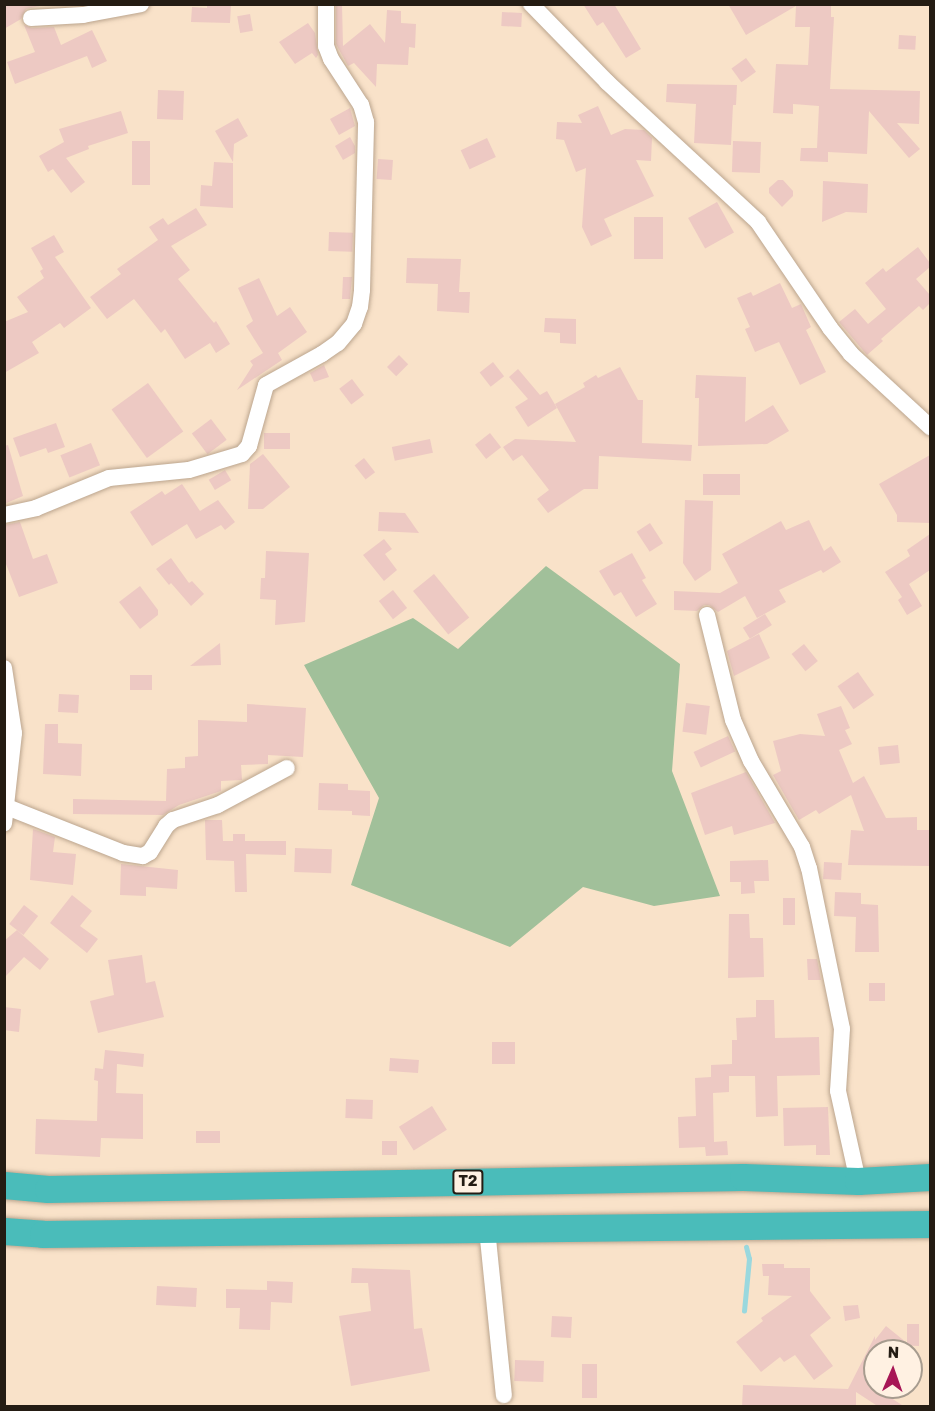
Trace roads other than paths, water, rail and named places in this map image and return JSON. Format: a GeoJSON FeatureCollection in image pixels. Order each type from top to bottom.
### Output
{"type":"FeatureCollection","features":[{"type":"Feature","properties":{"kind":"highway","name":"T2"},"geometry":{"type":"LineString","coordinates":[[4,1185],[48,1189],[743,1177],[858,1181],[930,1177]]}},
{"type":"Feature","properties":{"kind":"highway"},"geometry":{"type":"LineString","coordinates":[[4,1231],[43,1234],[930,1224]]}},
{"type":"Feature","properties":{"kind":"street"},"geometry":{"type":"LineString","coordinates":[[30,18],[83,15],[141,4]]}},
{"type":"Feature","properties":{"kind":"street"},"geometry":{"type":"LineString","coordinates":[[4,515],[36,508],[109,478],[189,470],[242,453],[249,446],[266,385],[338,343],[354,324],[360,308],[362,290],[366,122],[361,105],[331,59],[326,46],[326,4]]}},
{"type":"Feature","properties":{"kind":"street"},"geometry":{"type":"LineString","coordinates":[[531,4],[606,82],[758,222],[830,328],[851,354],[930,427]]}},
{"type":"Feature","properties":{"kind":"street"},"geometry":{"type":"LineString","coordinates":[[707,615],[733,720],[752,761],[802,847],[809,868],[839,1007],[842,1040],[837,1090],[858,1181]]}},
{"type":"Feature","properties":{"kind":"street"},"geometry":{"type":"LineString","coordinates":[[4,668],[14,733],[6,815],[123,853],[143,856],[150,852],[166,826],[173,820],[218,804],[287,768]]}},
{"type":"Feature","properties":{"kind":"street"},"geometry":{"type":"LineString","coordinates":[[487,1229],[504,1395]]}},
{"type":"Feature","properties":{"kind":"waterway"},"geometry":{"type":"LineString","coordinates":[[744,1311],[749,1259],[746,1247]]}}]}
